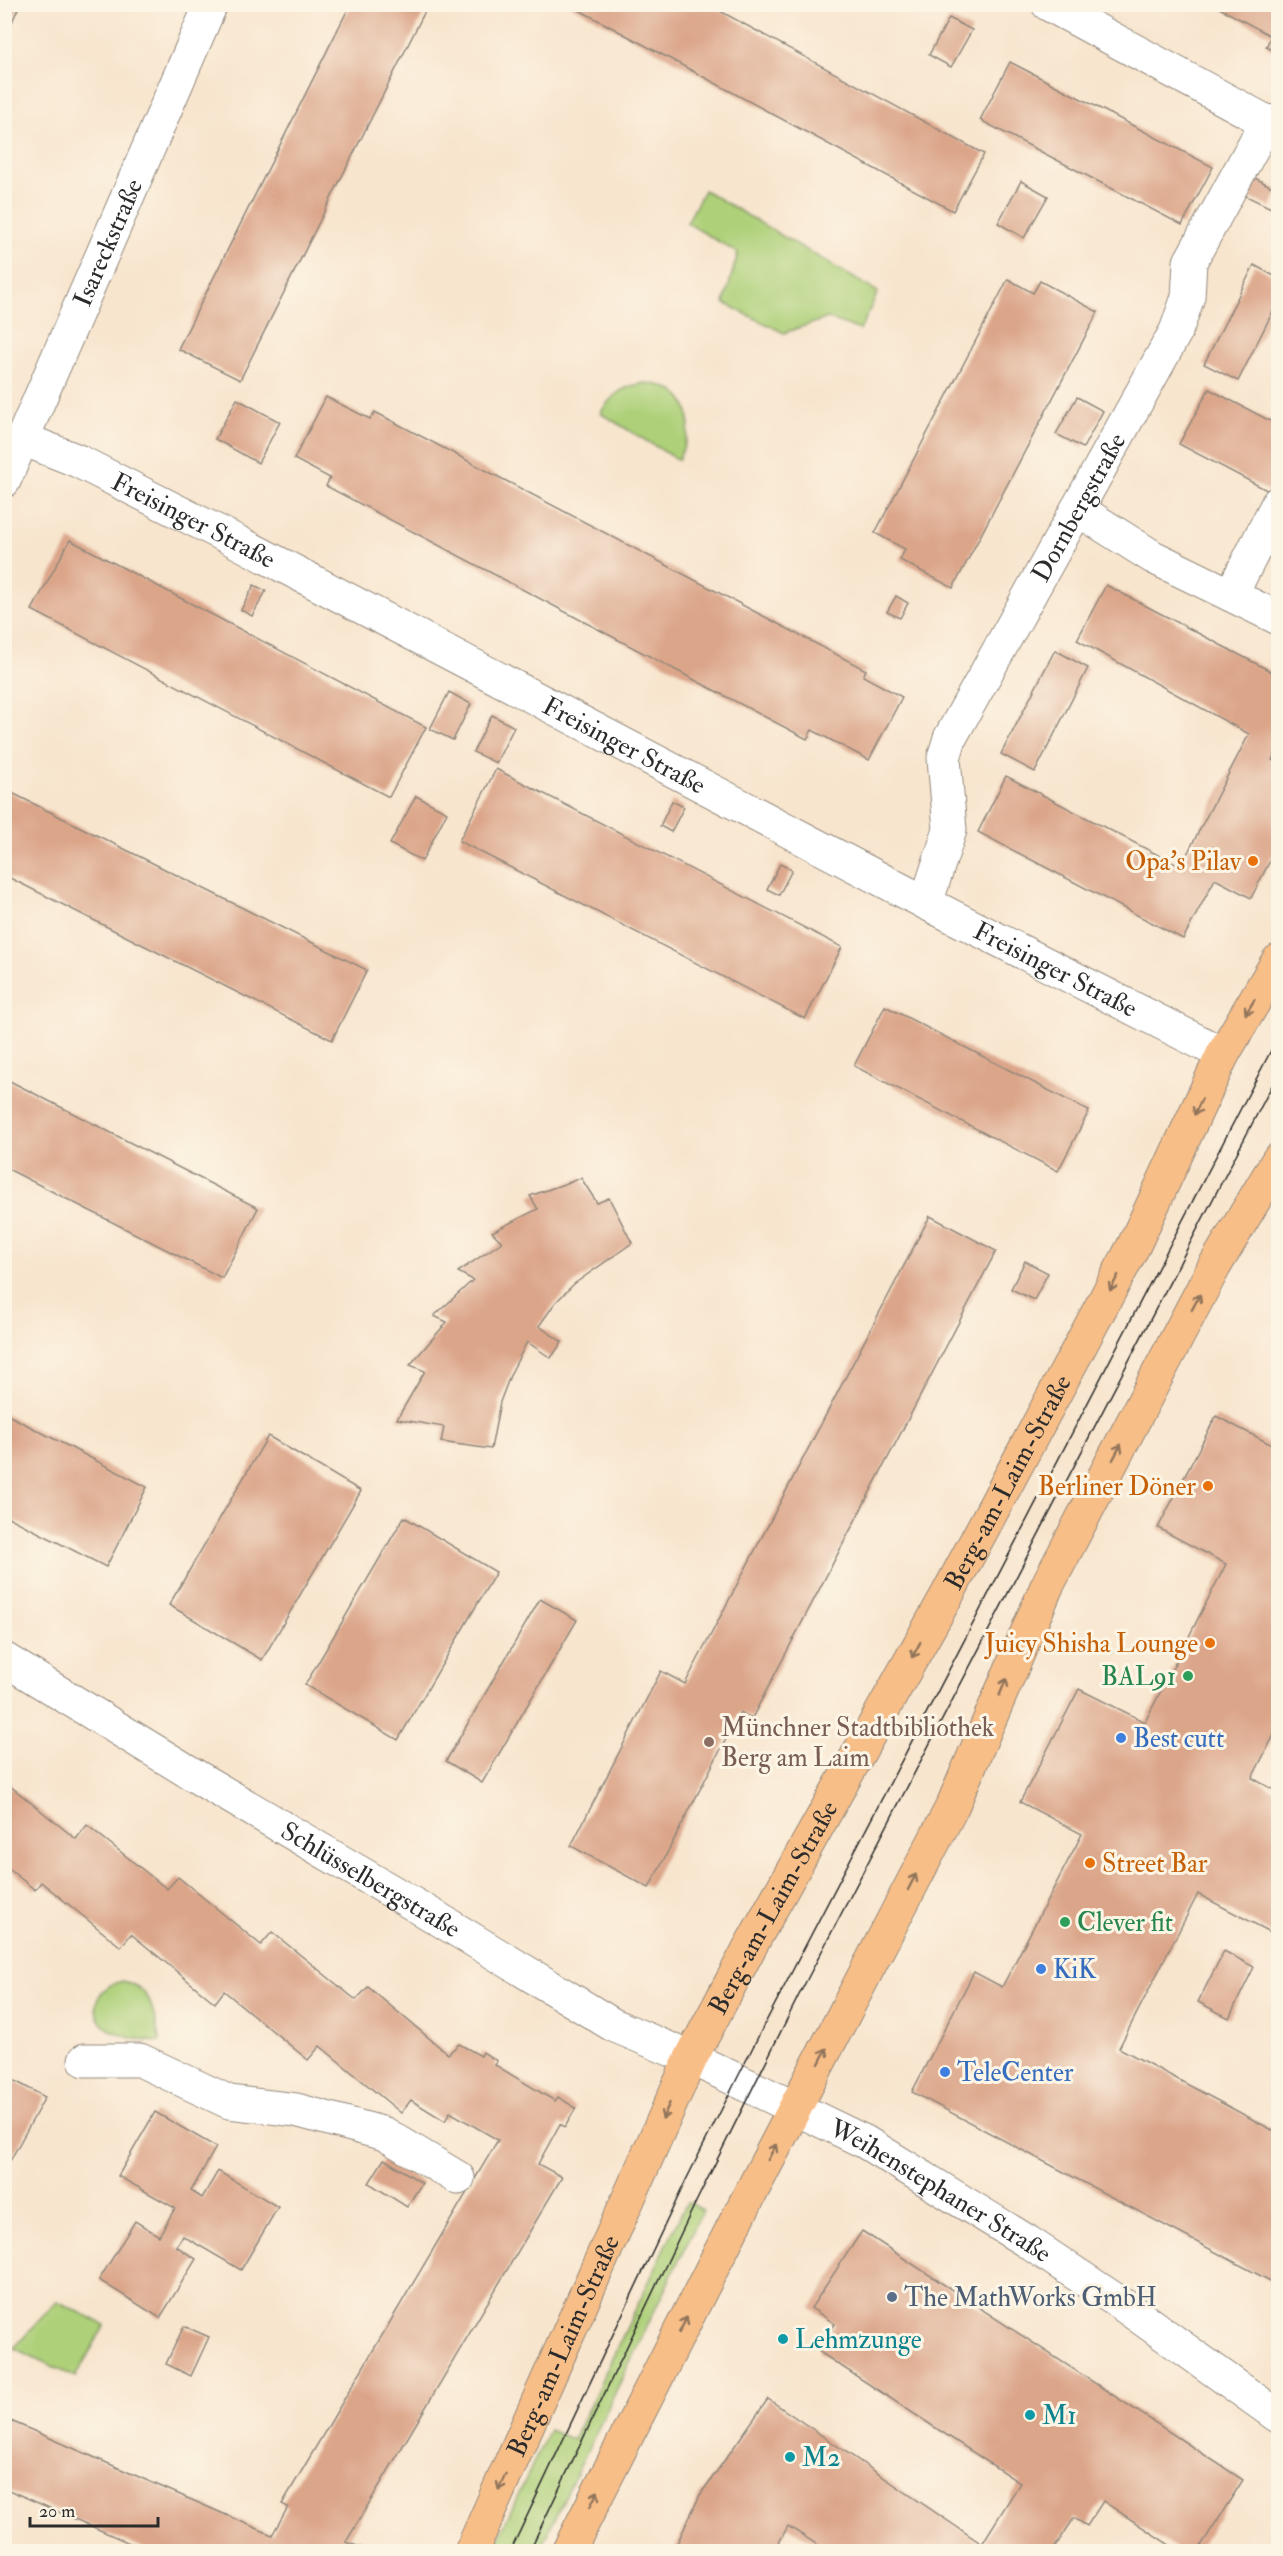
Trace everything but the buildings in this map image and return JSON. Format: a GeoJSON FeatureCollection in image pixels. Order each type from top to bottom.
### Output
{"type":"FeatureCollection","features":[{"type":"Feature","properties":{"kind":"main road","name":"Berg-am-Laim-Straße"},"geometry":{"type":"LineString","coordinates":[[471,2552],[691,2058],[752,1943],[945,1599],[1129,1256],[1223,1054],[1278,961]]}},
{"type":"Feature","properties":{"kind":"main road"},"geometry":{"type":"LineString","coordinates":[[568,2552],[795,2107],[952,1806],[1047,1586],[1214,1267],[1278,1160]]}},
{"type":"Feature","properties":{"kind":"street","name":"Isareckstraße"},"geometry":{"type":"LineString","coordinates":[[4,481],[211,4]]}},
{"type":"Feature","properties":{"kind":"street","name":"Dornbergstraße"},"geometry":{"type":"LineString","coordinates":[[926,903],[950,830],[944,758],[950,738],[1176,331],[1188,297],[1190,262],[1273,124],[1048,4]]}},
{"type":"Feature","properties":{"kind":"street","name":"Freisinger Straße"},"geometry":{"type":"LineString","coordinates":[[23,439],[78,461],[232,539],[926,903],[1223,1054]]}},
{"type":"Feature","properties":{"kind":"street"},"geometry":{"type":"LineString","coordinates":[[1232,594],[1278,503]]}},
{"type":"Feature","properties":{"kind":"street"},"geometry":{"type":"LineString","coordinates":[[1077,509],[1153,557],[1278,618]]}},
{"type":"Feature","properties":{"kind":"street","name":"Schlüsselbergstraße"},"geometry":{"type":"LineString","coordinates":[[4,1659],[613,2025],[691,2058],[743,2084]]}},
{"type":"Feature","properties":{"kind":"street"},"geometry":{"type":"LineString","coordinates":[[85,2060],[140,2060],[229,2102],[296,2110],[385,2134],[458,2178]]}},
{"type":"Feature","properties":{"kind":"street","name":"Weihenstephaner Straße"},"geometry":{"type":"LineString","coordinates":[[743,2084],[865,2142],[1028,2242],[1123,2305],[1278,2416]]}},
{"type":"Feature","properties":{"kind":"green space"},"geometry":{"type":"Polygon","coordinates":[[[704,190],[878,292],[860,330],[828,318],[784,333],[724,303],[738,253],[687,223],[704,190]]]}},
{"type":"Feature","properties":{"kind":"green space"},"geometry":{"type":"Polygon","coordinates":[[[645,383],[674,391],[682,399],[687,409],[688,432],[678,460],[600,413],[619,392],[645,383]]]}},
{"type":"Feature","properties":{"kind":"green space"},"geometry":{"type":"Polygon","coordinates":[[[123,1981],[142,1990],[147,1997],[151,2004],[160,2041],[129,2037],[113,2031],[102,2023],[96,2009],[99,1996],[109,1986],[123,1981]]]}},
{"type":"Feature","properties":{"kind":"green space"},"geometry":{"type":"Polygon","coordinates":[[[687,2202],[703,2210],[539,2551],[492,2551],[549,2430],[573,2440],[687,2202]]]}},
{"type":"Feature","properties":{"kind":"green space"},"geometry":{"type":"Polygon","coordinates":[[[57,2301],[105,2325],[75,2377],[14,2348],[57,2301]]]}},
{"type":"Feature","properties":{"kind":"tram line"},"geometry":{"type":"LineString","coordinates":[[510,2552],[687,2178],[759,2035],[1278,1037]]}},
{"type":"Feature","properties":{"kind":"tram line"},"geometry":{"type":"LineString","coordinates":[[529,2552],[694,2206],[799,1995],[1278,1074]]}},
{"type":"Feature","properties":{"kind":"place","name":"Opa's Pilav"},"geometry":{"type":"Point","coordinates":[1253,861]}},
{"type":"Feature","properties":{"kind":"place","name":"Berliner Döner"},"geometry":{"type":"Point","coordinates":[1208,1486]}},
{"type":"Feature","properties":{"kind":"place","name":"Juicy Shisha Lounge"},"geometry":{"type":"Point","coordinates":[1210,1643]}},
{"type":"Feature","properties":{"kind":"place","name":"BAL91"},"geometry":{"type":"Point","coordinates":[1188,1676]}},
{"type":"Feature","properties":{"kind":"place","name":"Best cutt"},"geometry":{"type":"Point","coordinates":[1121,1738]}},
{"type":"Feature","properties":{"kind":"place","name":"Münchner Stadtbibliothek Berg am Laim"},"geometry":{"type":"Point","coordinates":[709,1742]}},
{"type":"Feature","properties":{"kind":"place","name":"Street Bar"},"geometry":{"type":"Point","coordinates":[1090,1863]}},
{"type":"Feature","properties":{"kind":"place","name":"Clever fit"},"geometry":{"type":"Point","coordinates":[1065,1922]}},
{"type":"Feature","properties":{"kind":"place","name":"KiK"},"geometry":{"type":"Point","coordinates":[1041,1969]}},
{"type":"Feature","properties":{"kind":"place","name":"TeleCenter"},"geometry":{"type":"Point","coordinates":[945,2072]}},
{"type":"Feature","properties":{"kind":"place","name":"The MathWorks GmbH"},"geometry":{"type":"Point","coordinates":[892,2297]}},
{"type":"Feature","properties":{"kind":"place","name":"Lehmzunge"},"geometry":{"type":"Point","coordinates":[783,2339]}},
{"type":"Feature","properties":{"kind":"place","name":"M1"},"geometry":{"type":"Point","coordinates":[1030,2415]}},
{"type":"Feature","properties":{"kind":"place","name":"M2"},"geometry":{"type":"Point","coordinates":[790,2457]}}]}
